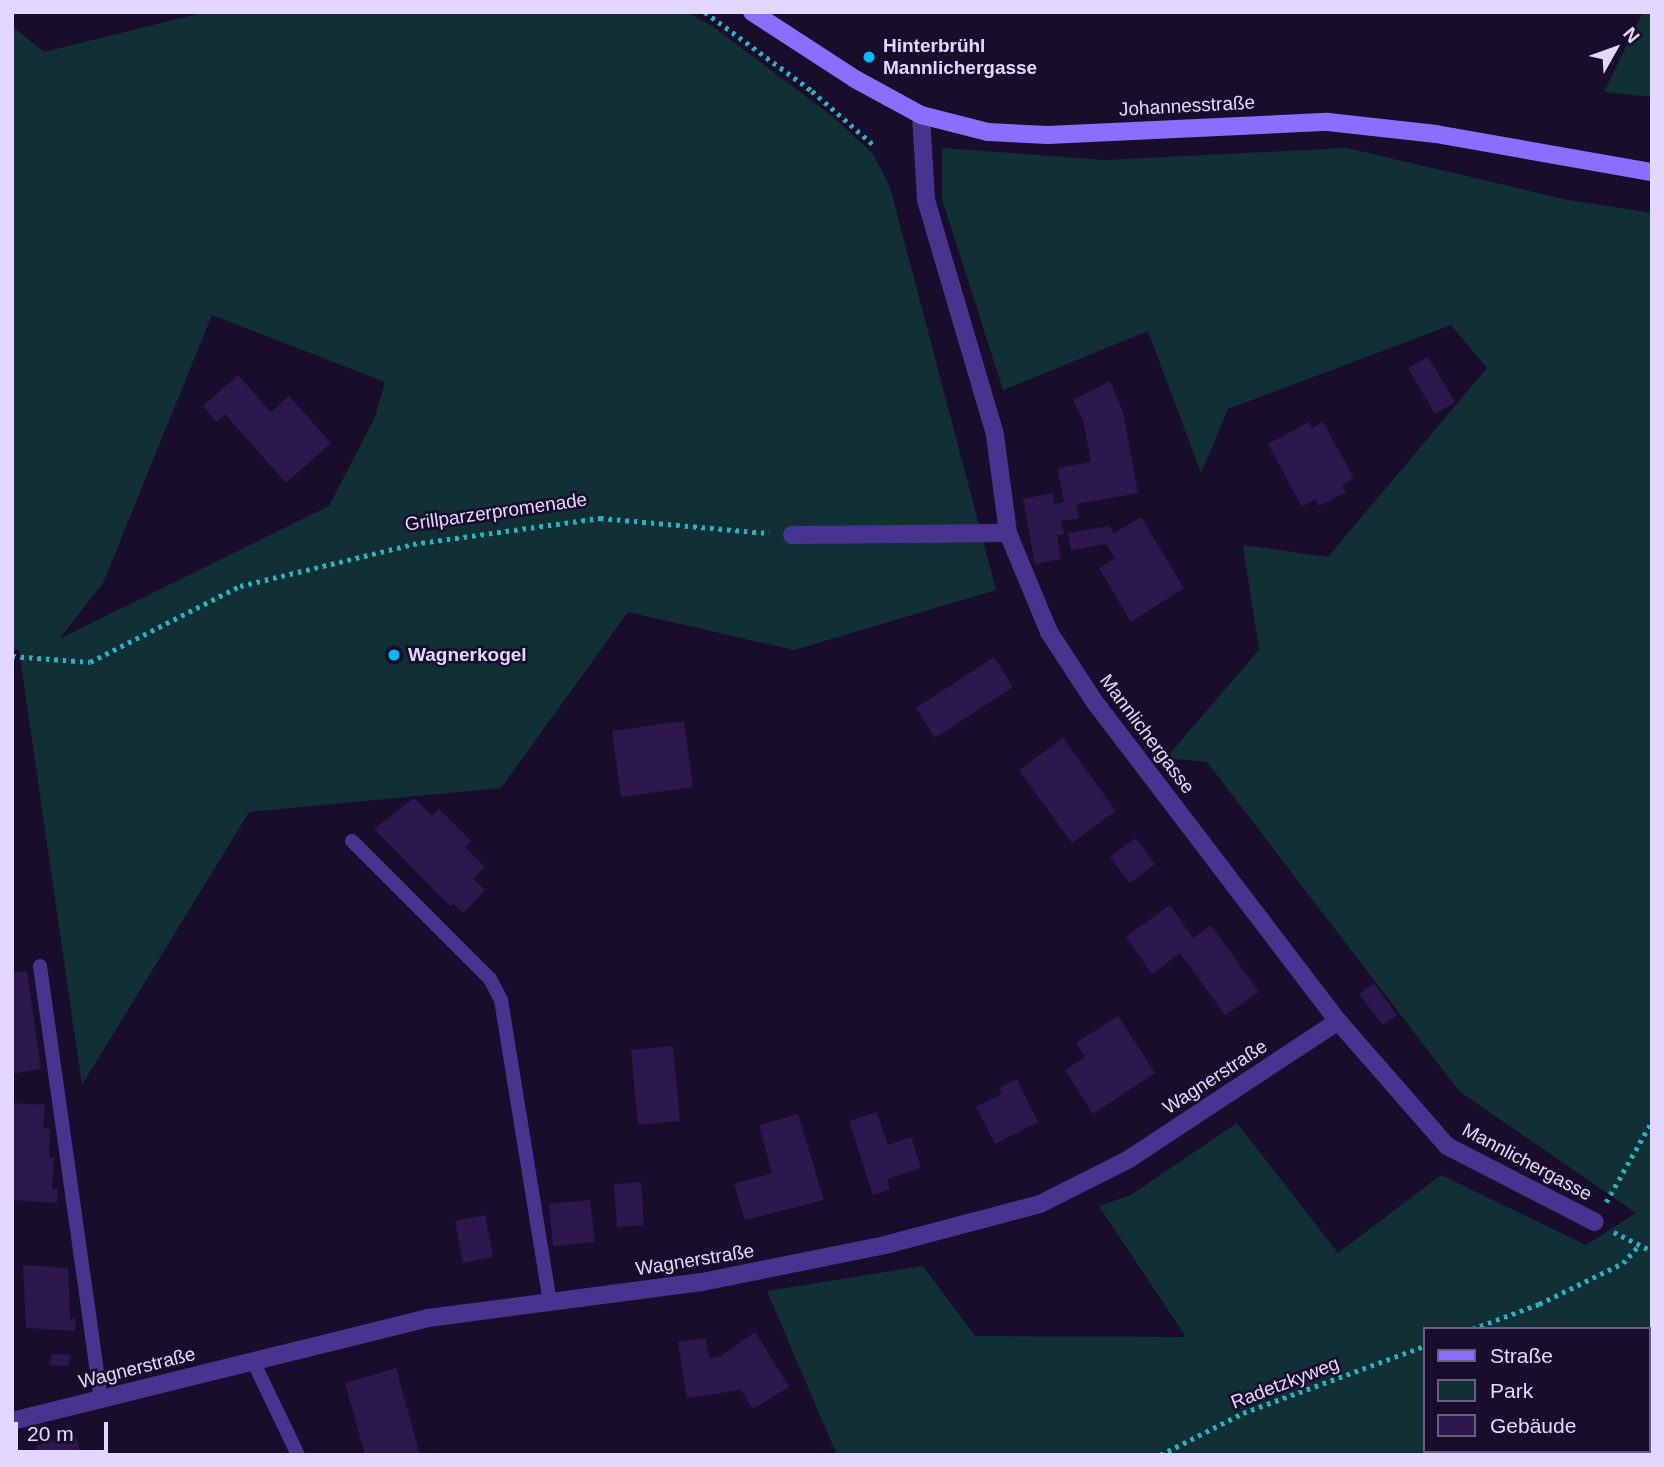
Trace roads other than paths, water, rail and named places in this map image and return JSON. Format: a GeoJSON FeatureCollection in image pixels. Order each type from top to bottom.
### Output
{"type":"FeatureCollection","features":[{"type":"Feature","properties":{"kind":"main road","name":"Johannesstraße"},"geometry":{"type":"LineString","coordinates":[[752,12],[855,79],[921,115],[988,132],[1048,135],[1328,122],[1436,134],[1652,172]]}},
{"type":"Feature","properties":{"kind":"street","name":"Mannlichergasse"},"geometry":{"type":"LineString","coordinates":[[921,115],[926,200],[995,435],[1008,533],[1049,632],[1094,701],[1338,1021],[1447,1146],[1595,1222]]}},
{"type":"Feature","properties":{"kind":"street"},"geometry":{"type":"LineString","coordinates":[[792,535],[1008,533]]}},
{"type":"Feature","properties":{"kind":"street","name":"Wagnerstraße"},"geometry":{"type":"LineString","coordinates":[[12,1420],[428,1318],[702,1282],[885,1245],[1040,1204],[1129,1159],[1338,1021]]}},
{"type":"Feature","properties":{"kind":"lane"},"geometry":{"type":"LineString","coordinates":[[352,842],[490,979],[501,1000],[550,1302]]}},
{"type":"Feature","properties":{"kind":"lane"},"geometry":{"type":"LineString","coordinates":[[40,967],[101,1398]]}},
{"type":"Feature","properties":{"kind":"lane"},"geometry":{"type":"LineString","coordinates":[[253,1361],[298,1455]]}},
{"type":"Feature","properties":{"kind":"place","name":"Hinterbrühl Mannlichergasse"},"geometry":{"type":"Point","coordinates":[869,57]}},
{"type":"Feature","properties":{"kind":"place","name":"Wagnerkogel"},"geometry":{"type":"Point","coordinates":[394,655]}}]}
